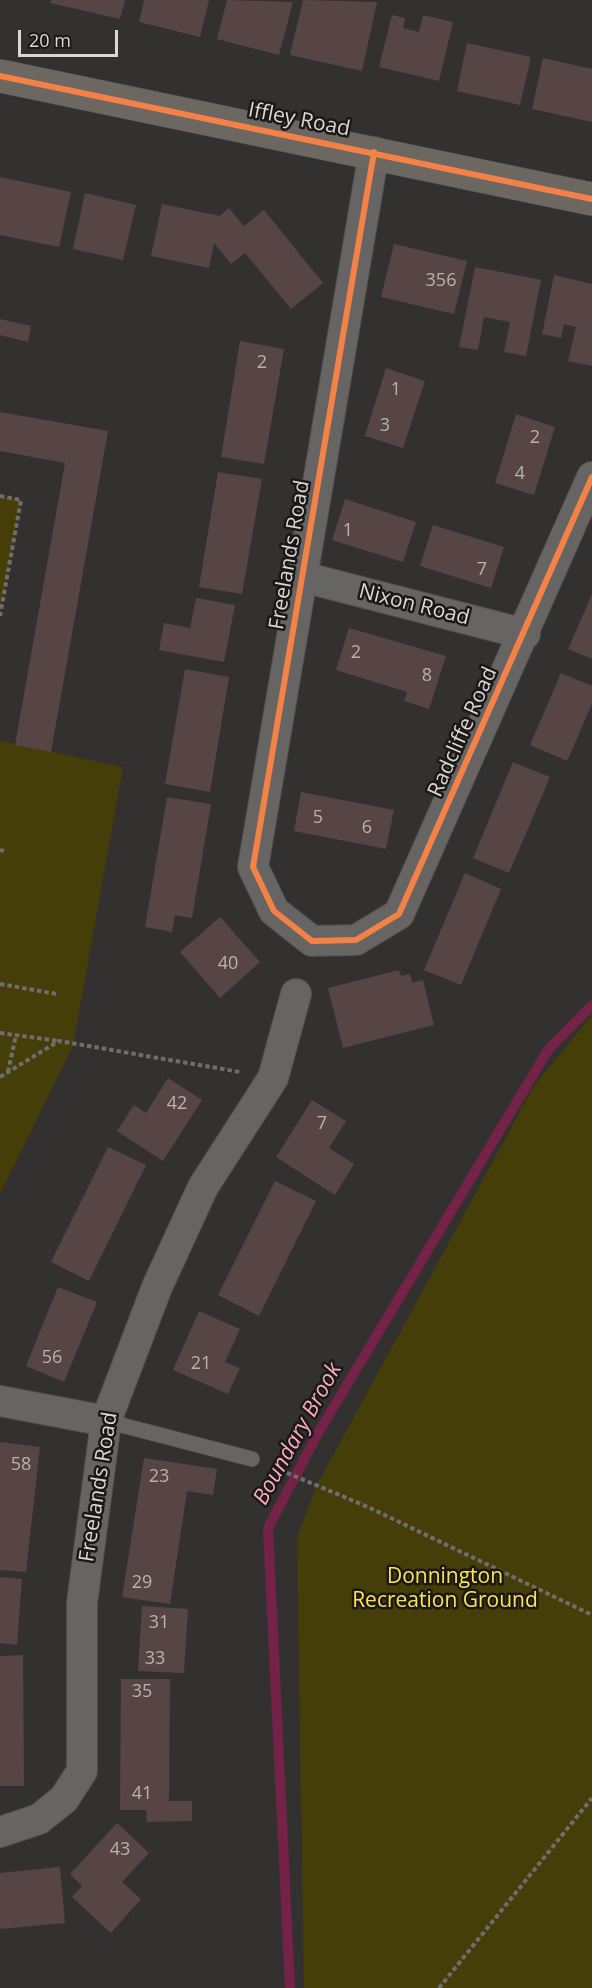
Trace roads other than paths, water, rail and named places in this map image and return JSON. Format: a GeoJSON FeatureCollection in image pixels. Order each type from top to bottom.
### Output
{"type":"FeatureCollection","features":[{"type":"Feature","properties":{"kind":"main road","name":"Iffley Road"},"geometry":{"type":"LineString","coordinates":[[0,76],[592,199]]}},
{"type":"Feature","properties":{"kind":"street","name":"Freelands Road"},"geometry":{"type":"LineString","coordinates":[[312,940],[274,911],[253,867],[374,152]]}},
{"type":"Feature","properties":{"kind":"street","name":"Radcliffe Road"},"geometry":{"type":"LineString","coordinates":[[312,940],[356,940],[399,914],[525,634],[592,477]]}},
{"type":"Feature","properties":{"kind":"street","name":"Nixon Road"},"geometry":{"type":"LineString","coordinates":[[303,577],[525,634]]}},
{"type":"Feature","properties":{"kind":"street","name":"Freelands Road"},"geometry":{"type":"LineString","coordinates":[[0,1832],[39,1819],[64,1799],[82,1771],[82,1603],[87,1548],[106,1421],[157,1287],[203,1187],[273,1078],[296,994]]}},
{"type":"Feature","properties":{"kind":"street"},"geometry":{"type":"LineString","coordinates":[[0,1401],[106,1421]]}},
{"type":"Feature","properties":{"kind":"lane"},"geometry":{"type":"LineString","coordinates":[[106,1421],[252,1459]]}},
{"type":"Feature","properties":{"kind":"waterway","name":"Boundary Brook"},"geometry":{"type":"LineString","coordinates":[[290,1988],[268,1528],[318,1433],[548,1050],[592,1005]]}},
{"type":"Feature","properties":{"kind":"park label","name":"Donnington Recreation Ground"},"geometry":{"type":"Point","coordinates":[445,1589]}}]}
